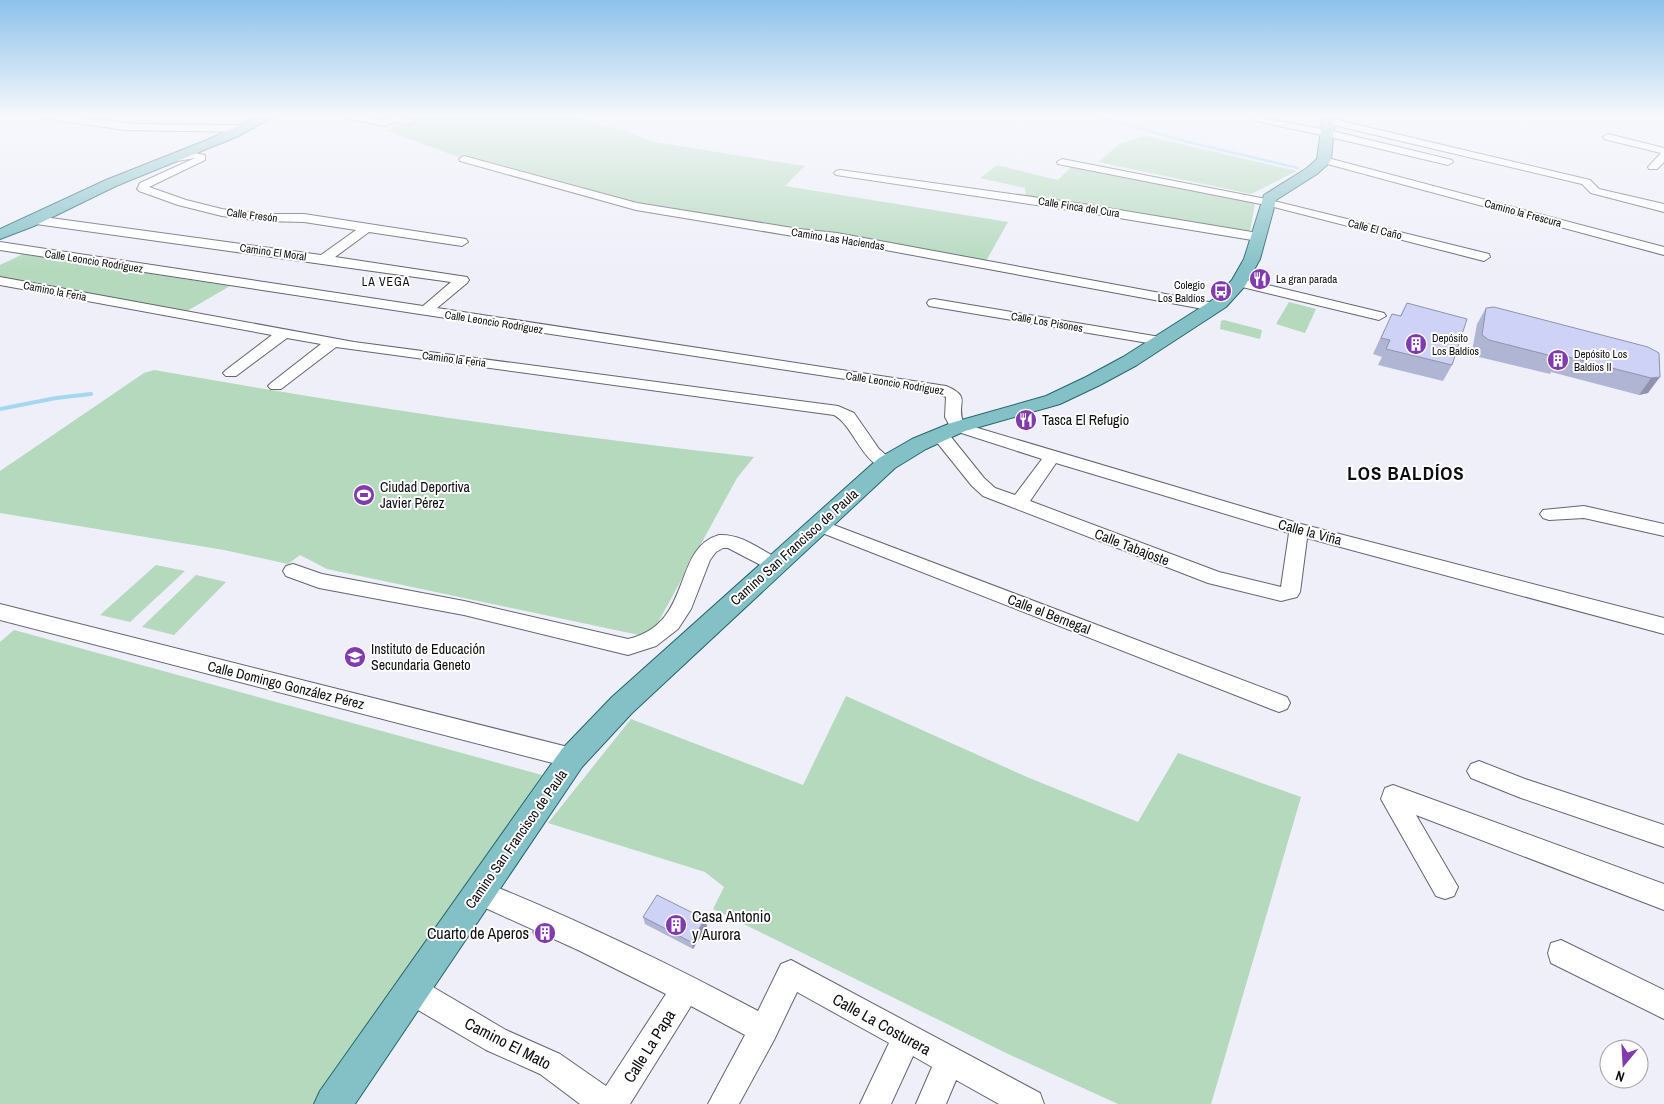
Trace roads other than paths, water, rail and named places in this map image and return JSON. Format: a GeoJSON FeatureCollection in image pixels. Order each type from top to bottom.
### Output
{"type":"FeatureCollection","features":[{"type":"Feature","properties":{"kind":"main road"},"geometry":{"type":"LineString","coordinates":[[0,234],[36,220],[86,194],[149,168]]}},
{"type":"Feature","properties":{"kind":"main road"},"geometry":{"type":"LineString","coordinates":[[1266,202],[1277,191],[1316,168]]}},
{"type":"Feature","properties":{"kind":"main road","name":"Camino San Francisco de Paula"},"geometry":{"type":"LineString","coordinates":[[333,1104],[572,758],[622,705],[887,463],[919,444],[949,432],[1053,400],[1093,381],[1214,307],[1239,282],[1252,259],[1266,202]]}},
{"type":"Feature","properties":{"kind":"street","name":"Calle Fresón"},"geometry":{"type":"LineString","coordinates":[[183,168],[144,185],[142,189],[164,197],[243,215],[289,219],[304,218],[462,242]]}},
{"type":"Feature","properties":{"kind":"street","name":"Camino Las Haciendas"},"geometry":{"type":"LineString","coordinates":[[495,168],[636,206],[799,233],[837,237],[1214,307]]}},
{"type":"Feature","properties":{"kind":"street","name":"Calle El Caño"},"geometry":{"type":"LineString","coordinates":[[1090,168],[1266,202],[1484,257]]}},
{"type":"Feature","properties":{"kind":"street","name":"Camino la Frescura"},"geometry":{"type":"LineString","coordinates":[[1352,168],[1664,251]]}},
{"type":"Feature","properties":{"kind":"street"},"geometry":{"type":"LineString","coordinates":[[1519,168],[1586,182],[1596,191],[1664,208]]}},
{"type":"Feature","properties":{"kind":"street","name":"Calle Finca del Cura"},"geometry":{"type":"LineString","coordinates":[[840,173],[1083,208],[1258,237]]}},
{"type":"Feature","properties":{"kind":"street","name":"Camino El Moral"},"geometry":{"type":"LineString","coordinates":[[36,220],[324,258],[462,280],[426,311]]}},
{"type":"Feature","properties":{"kind":"street"},"geometry":{"type":"LineString","coordinates":[[324,258],[366,228]]}},
{"type":"Feature","properties":{"kind":"street","name":"Calle Leoncio Rodríguez"},"geometry":{"type":"LineString","coordinates":[[0,246],[941,389],[954,395],[953,417],[949,432]]}},
{"type":"Feature","properties":{"kind":"street","name":"Camino la Feria"},"geometry":{"type":"LineString","coordinates":[[0,281],[333,342],[838,411],[848,416],[873,453],[887,463]]}},
{"type":"Feature","properties":{"kind":"street"},"geometry":{"type":"LineString","coordinates":[[1239,282],[1379,316]]}},
{"type":"Feature","properties":{"kind":"street","name":"Calle Los Pisones"},"geometry":{"type":"LineString","coordinates":[[934,303],[1160,341]]}},
{"type":"Feature","properties":{"kind":"street"},"geometry":{"type":"LineString","coordinates":[[231,373],[283,334]]}},
{"type":"Feature","properties":{"kind":"street"},"geometry":{"type":"LineString","coordinates":[[276,386],[333,342]]}},
{"type":"Feature","properties":{"kind":"street","name":"Calle la Viña"},"geometry":{"type":"LineString","coordinates":[[949,432],[1052,457],[1299,530],[1664,626]]}},
{"type":"Feature","properties":{"kind":"street","name":"Calle Tabajoste"},"geometry":{"type":"LineString","coordinates":[[949,432],[978,482],[990,492],[1215,578],[1281,594],[1290,592],[1299,530]]}},
{"type":"Feature","properties":{"kind":"street"},"geometry":{"type":"LineString","coordinates":[[1018,504],[1052,457]]}},
{"type":"Feature","properties":{"kind":"street"},"geometry":{"type":"LineString","coordinates":[[1549,514],[1584,512],[1664,530]]}},
{"type":"Feature","properties":{"kind":"street","name":"Calle el Bernegal"},"geometry":{"type":"LineString","coordinates":[[818,525],[1279,703]]}},
{"type":"Feature","properties":{"kind":"street"},"geometry":{"type":"LineString","coordinates":[[293,571],[319,581],[464,608],[628,646],[646,644],[676,617],[704,553],[713,543],[729,541],[774,565]]}},
{"type":"Feature","properties":{"kind":"street","name":"Calle Domingo González Pérez"},"geometry":{"type":"LineString","coordinates":[[0,612],[572,758]]}},
{"type":"Feature","properties":{"kind":"street"},"geometry":{"type":"LineString","coordinates":[[1479,771],[1521,788],[1664,836]]}},
{"type":"Feature","properties":{"kind":"street"},"geometry":{"type":"LineString","coordinates":[[1445,887],[1393,799],[1394,796],[1664,897]]}},
{"type":"Feature","properties":{"kind":"street"},"geometry":{"type":"LineString","coordinates":[[480,892],[556,925],[686,988],[764,1030]]}},
{"type":"Feature","properties":{"kind":"street"},"geometry":{"type":"LineString","coordinates":[[1561,953],[1664,1005]]}},
{"type":"Feature","properties":{"kind":"street","name":"Calle La Costurera"},"geometry":{"type":"LineString","coordinates":[[723,1104],[764,1030],[791,974],[907,1037],[949,1062],[1000,1097],[1029,1104]]}},
{"type":"Feature","properties":{"kind":"street","name":"Calle La Papa"},"geometry":{"type":"LineString","coordinates":[[606,1103],[637,1067],[686,988]]}},
{"type":"Feature","properties":{"kind":"street","name":"Camino El Mato"},"geometry":{"type":"LineString","coordinates":[[411,990],[496,1040],[550,1064],[606,1103]]}},
{"type":"Feature","properties":{"kind":"street"},"geometry":{"type":"LineString","coordinates":[[874,1104],[907,1037]]}},
{"type":"Feature","properties":{"kind":"street"},"geometry":{"type":"LineString","coordinates":[[931,1104],[949,1062]]}},
{"type":"Feature","properties":{"kind":"waterway"},"geometry":{"type":"LineString","coordinates":[[0,409],[56,398],[91,394]]}},
{"type":"Feature","properties":{"kind":"place","name":"La gran parada"},"geometry":{"type":"Point","coordinates":[1260,279]}},
{"type":"Feature","properties":{"kind":"place","name":"Colegio Los Baldíos"},"geometry":{"type":"Point","coordinates":[1221,291]}},
{"type":"Feature","properties":{"kind":"place","name":"Depósito Los Baldíos"},"geometry":{"type":"Point","coordinates":[1416,344]}},
{"type":"Feature","properties":{"kind":"place","name":"Depósito Los Baldíos II"},"geometry":{"type":"Point","coordinates":[1558,360]}},
{"type":"Feature","properties":{"kind":"place","name":"Tasca El Refugio"},"geometry":{"type":"Point","coordinates":[1026,420]}},
{"type":"Feature","properties":{"kind":"place","name":"Ciudad Deportiva Javier Pérez"},"geometry":{"type":"Point","coordinates":[364,495]}},
{"type":"Feature","properties":{"kind":"place","name":"Instituto de Educación Secundaria Geneto"},"geometry":{"type":"Point","coordinates":[355,657]}},
{"type":"Feature","properties":{"kind":"place","name":"Casa Antonio y Aurora"},"geometry":{"type":"Point","coordinates":[676,925]}},
{"type":"Feature","properties":{"kind":"place","name":"Cuarto de Aperos"},"geometry":{"type":"Point","coordinates":[545,933]}},
{"type":"Feature","properties":{"kind":"district","name":"LA VEGA"},"geometry":{"type":"Point","coordinates":[386,282]}},
{"type":"Feature","properties":{"kind":"district","name":"LOS BALDÍOS"},"geometry":{"type":"Point","coordinates":[1406,473]}}]}
